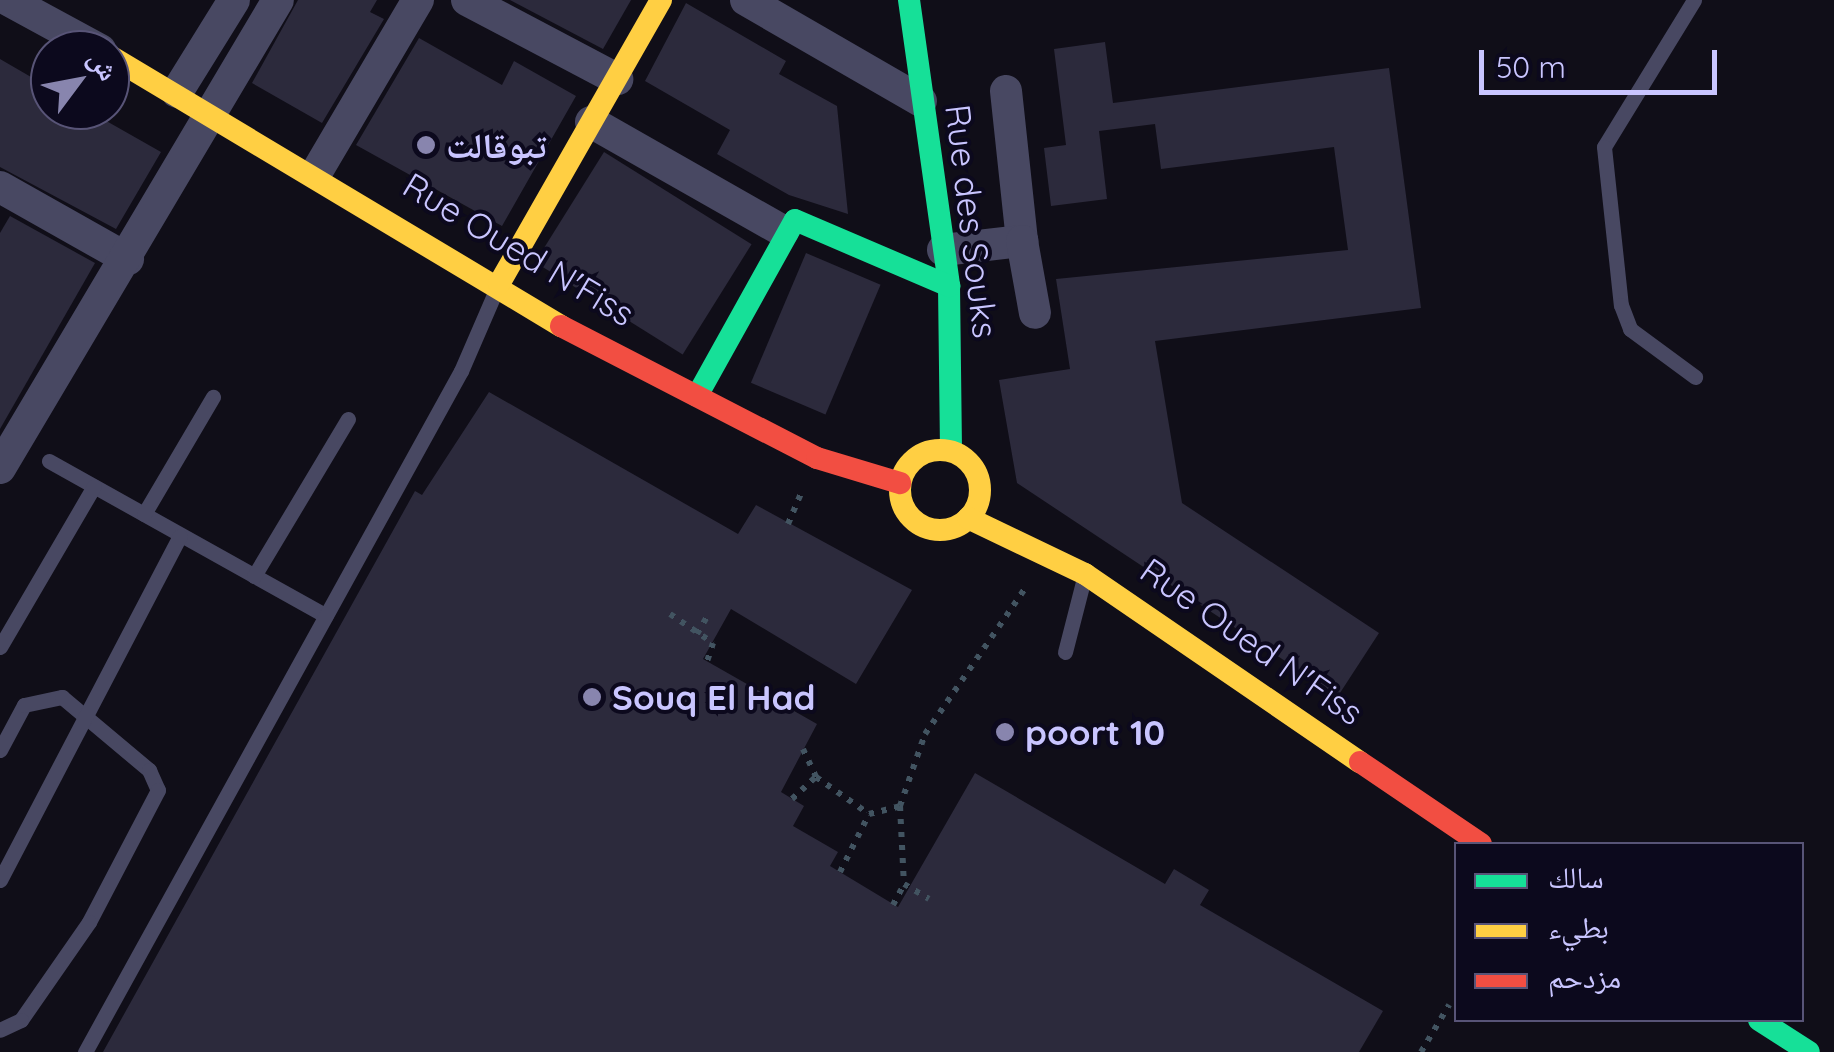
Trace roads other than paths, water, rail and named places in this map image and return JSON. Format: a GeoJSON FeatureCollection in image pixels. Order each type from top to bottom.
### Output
{"type":"FeatureCollection","features":[{"type":"Feature","properties":{"kind":"street"},"geometry":{"type":"LineString","coordinates":[[8,0],[63,30]]}},
{"type":"Feature","properties":{"kind":"street"},"geometry":{"type":"LineString","coordinates":[[176,92],[234,0]]}},
{"type":"Feature","properties":{"kind":"street"},"geometry":{"type":"LineString","coordinates":[[0,468],[128,259],[278,0]]}},
{"type":"Feature","properties":{"kind":"street"},"geometry":{"type":"LineString","coordinates":[[316,173],[418,0]]}},
{"type":"Feature","properties":{"kind":"street"},"geometry":{"type":"LineString","coordinates":[[467,0],[617,78]]}},
{"type":"Feature","properties":{"kind":"street"},"geometry":{"type":"LineString","coordinates":[[498,284],[661,0]]}},
{"type":"Feature","properties":{"kind":"street"},"geometry":{"type":"LineString","coordinates":[[746,0],[920,101]]}},
{"type":"Feature","properties":{"kind":"street","name":"Rue des Souks"},"geometry":{"type":"LineString","coordinates":[[909,0],[920,101],[949,286],[952,451]]}},
{"type":"Feature","properties":{"kind":"street","name":"Rue Oued N'Fiss"},"geometry":{"type":"LineString","coordinates":[[130,67],[316,173],[498,284],[697,396],[817,458],[900,482]]}},
{"type":"Feature","properties":{"kind":"street"},"geometry":{"type":"LineString","coordinates":[[1006,91],[1022,241],[1035,313]]}},
{"type":"Feature","properties":{"kind":"street"},"geometry":{"type":"LineString","coordinates":[[592,122],[784,231]]}},
{"type":"Feature","properties":{"kind":"street"},"geometry":{"type":"LineString","coordinates":[[4,199],[128,259]]}},
{"type":"Feature","properties":{"kind":"street"},"geometry":{"type":"LineString","coordinates":[[697,396],[784,231],[807,221],[949,286]]}},
{"type":"Feature","properties":{"kind":"street"},"geometry":{"type":"LineString","coordinates":[[943,250],[1022,241]]}},
{"type":"Feature","properties":{"kind":"street"},"geometry":{"type":"LineString","coordinates":[[952,451],[976,473],[968,518],[946,530],[920,524],[907,514],[900,482],[918,456],[952,451]]}},
{"type":"Feature","properties":{"kind":"street","name":"Rue Oued N'Fiss"},"geometry":{"type":"LineString","coordinates":[[968,518],[1050,553],[1086,574],[1478,842]]}},
{"type":"Feature","properties":{"kind":"street"},"geometry":{"type":"LineString","coordinates":[[1761,1022],[1809,1052]]}},
{"type":"Feature","properties":{"kind":"lane"},"geometry":{"type":"LineString","coordinates":[[1694,0],[1604,147],[1621,305],[1630,329],[1695,378]]}},
{"type":"Feature","properties":{"kind":"lane"},"geometry":{"type":"LineString","coordinates":[[85,1052],[462,371],[498,284]]}},
{"type":"Feature","properties":{"kind":"lane"},"geometry":{"type":"LineString","coordinates":[[144,514],[213,397]]}},
{"type":"Feature","properties":{"kind":"lane"},"geometry":{"type":"LineString","coordinates":[[254,576],[348,418]]}},
{"type":"Feature","properties":{"kind":"lane"},"geometry":{"type":"LineString","coordinates":[[50,461],[326,616]]}},
{"type":"Feature","properties":{"kind":"lane"},"geometry":{"type":"LineString","coordinates":[[0,647],[94,486]]}},
{"type":"Feature","properties":{"kind":"lane"},"geometry":{"type":"LineString","coordinates":[[0,880],[85,709],[180,536]]}},
{"type":"Feature","properties":{"kind":"lane"},"geometry":{"type":"LineString","coordinates":[[1065,652],[1086,574]]}},
{"type":"Feature","properties":{"kind":"lane"},"geometry":{"type":"LineString","coordinates":[[0,750],[40,696],[85,709],[156,778],[156,800],[88,922],[21,1020],[0,1030]]}},
{"type":"Feature","properties":{"kind":"place","name":"تبوقالت"},"geometry":{"type":"Point","coordinates":[426,145]}},
{"type":"Feature","properties":{"kind":"place","name":"Souq El Had"},"geometry":{"type":"Point","coordinates":[592,697]}},
{"type":"Feature","properties":{"kind":"place","name":"poort 10"},"geometry":{"type":"Point","coordinates":[1005,732]}}]}
